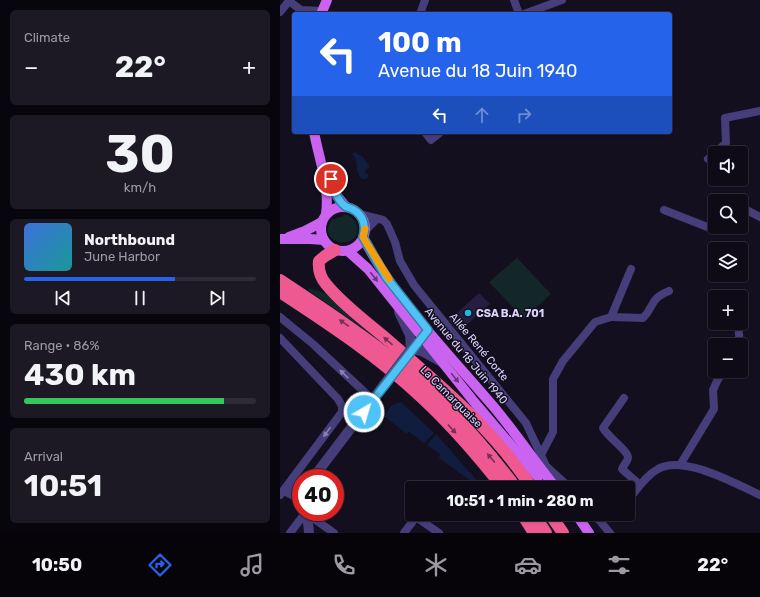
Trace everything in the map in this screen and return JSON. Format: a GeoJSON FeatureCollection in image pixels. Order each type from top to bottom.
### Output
{"type":"FeatureCollection","features":[{"type":"Feature","properties":{"kind":"highway"},"geometry":{"type":"LineString","coordinates":[[335,250],[319,261],[319,273],[325,283],[362,318],[457,400],[489,432],[527,481]]}},
{"type":"Feature","properties":{"kind":"highway","name":"La Camarguaise"},"geometry":{"type":"LineString","coordinates":[[280,280],[386,353],[459,420],[510,481]]}},
{"type":"Feature","properties":{"kind":"highway","name":"La Camarguaise"},"geometry":{"type":"LineString","coordinates":[[280,292],[355,343],[421,397],[485,465],[498,481]]}},
{"type":"Feature","properties":{"kind":"highway"},"geometry":{"type":"LineString","coordinates":[[280,298],[360,352],[383,365]]}},
{"type":"Feature","properties":{"kind":"highway"},"geometry":{"type":"LineString","coordinates":[[526,521],[534,533]]}},
{"type":"Feature","properties":{"kind":"highway"},"geometry":{"type":"LineString","coordinates":[[538,521],[546,533]]}},
{"type":"Feature","properties":{"kind":"highway"},"geometry":{"type":"LineString","coordinates":[[555,521],[563,533]]}},
{"type":"Feature","properties":{"kind":"main road"},"geometry":{"type":"LineString","coordinates":[[324,12],[327,0]]}},
{"type":"Feature","properties":{"kind":"main road"},"geometry":{"type":"LineString","coordinates":[[325,12],[333,0]]}},
{"type":"Feature","properties":{"kind":"main road"},"geometry":{"type":"LineString","coordinates":[[281,239],[305,231],[324,218],[339,207],[346,207],[360,214],[365,225],[364,234],[355,248],[348,250],[335,250],[324,240],[321,228],[324,218],[327,193],[314,134]]}},
{"type":"Feature","properties":{"kind":"main road"},"geometry":{"type":"LineString","coordinates":[[320,134],[331,179],[337,196],[346,207]]}},
{"type":"Feature","properties":{"kind":"main road","name":"Avenue du 18 Juin 1940"},"geometry":{"type":"LineString","coordinates":[[364,234],[386,277],[425,334],[442,362],[542,481]]}},
{"type":"Feature","properties":{"kind":"main road"},"geometry":{"type":"LineString","coordinates":[[281,239],[324,240]]}},
{"type":"Feature","properties":{"kind":"main road","name":"Avenue du 18 Juin 1940"},"geometry":{"type":"LineString","coordinates":[[348,250],[368,269],[397,307],[425,334],[494,407],[551,481]]}},
{"type":"Feature","properties":{"kind":"main road"},"geometry":{"type":"LineString","coordinates":[[580,521],[589,533]]}},
{"type":"Feature","properties":{"kind":"street"},"geometry":{"type":"LineString","coordinates":[[421,12],[425,0]]}},
{"type":"Feature","properties":{"kind":"street"},"geometry":{"type":"LineString","coordinates":[[514,0],[518,12]]}},
{"type":"Feature","properties":{"kind":"street"},"geometry":{"type":"LineString","coordinates":[[529,12],[562,0]]}},
{"type":"Feature","properties":{"kind":"street"},"geometry":{"type":"LineString","coordinates":[[280,12],[289,1],[301,10],[316,12]]}},
{"type":"Feature","properties":{"kind":"street"},"geometry":{"type":"LineString","coordinates":[[723,146],[726,143],[725,118],[760,112]]}},
{"type":"Feature","properties":{"kind":"street"},"geometry":{"type":"LineString","coordinates":[[426,134],[431,140],[438,134]]}},
{"type":"Feature","properties":{"kind":"street"},"geometry":{"type":"LineString","coordinates":[[664,210],[708,227]]}},
{"type":"Feature","properties":{"kind":"street"},"geometry":{"type":"LineString","coordinates":[[748,211],[760,217]]}},
{"type":"Feature","properties":{"kind":"street"},"geometry":{"type":"LineString","coordinates":[[360,214],[377,219],[364,234]]}},
{"type":"Feature","properties":{"kind":"street","name":"Allée René Corte"},"geometry":{"type":"LineString","coordinates":[[377,219],[387,224],[395,242],[400,261],[414,285],[526,423],[546,466],[562,481]]}},
{"type":"Feature","properties":{"kind":"street"},"geometry":{"type":"LineString","coordinates":[[611,318],[631,269]]}},
{"type":"Feature","properties":{"kind":"street"},"geometry":{"type":"LineString","coordinates":[[540,453],[542,453],[553,432],[553,379],[563,361],[595,322],[611,318],[643,318],[648,313],[651,304],[659,295],[669,291]]}},
{"type":"Feature","properties":{"kind":"street"},"geometry":{"type":"LineString","coordinates":[[397,307],[410,335],[412,349]]}},
{"type":"Feature","properties":{"kind":"street"},"geometry":{"type":"LineString","coordinates":[[280,317],[313,344],[373,400]]}},
{"type":"Feature","properties":{"kind":"street"},"geometry":{"type":"LineString","coordinates":[[319,469],[425,334]]}},
{"type":"Feature","properties":{"kind":"street"},"geometry":{"type":"LineString","coordinates":[[280,338],[333,394],[342,406],[342,412],[282,493]]}},
{"type":"Feature","properties":{"kind":"street"},"geometry":{"type":"LineString","coordinates":[[412,349],[422,351],[442,362]]}},
{"type":"Feature","properties":{"kind":"street"},"geometry":{"type":"LineString","coordinates":[[680,465],[714,409],[713,390],[719,378]]}},
{"type":"Feature","properties":{"kind":"street"},"geometry":{"type":"LineString","coordinates":[[624,398],[603,428],[609,438],[626,452],[628,456],[622,469],[640,485]]}},
{"type":"Feature","properties":{"kind":"street"},"geometry":{"type":"LineString","coordinates":[[635,491],[658,468],[673,464],[688,465],[760,495]]}},
{"type":"Feature","properties":{"kind":"street"},"geometry":{"type":"LineString","coordinates":[[282,493],[292,488]]}},
{"type":"Feature","properties":{"kind":"street"},"geometry":{"type":"LineString","coordinates":[[282,493],[292,497]]}},
{"type":"Feature","properties":{"kind":"street"},"geometry":{"type":"LineString","coordinates":[[404,533],[416,517],[439,533]]}},
{"type":"Feature","properties":{"kind":"street"},"geometry":{"type":"LineString","coordinates":[[290,533],[300,521]]}},
{"type":"Feature","properties":{"kind":"street"},"geometry":{"type":"LineString","coordinates":[[308,521],[309,533]]}},
{"type":"Feature","properties":{"kind":"street"},"geometry":{"type":"LineString","coordinates":[[317,521],[334,533]]}},
{"type":"Feature","properties":{"kind":"street"},"geometry":{"type":"LineString","coordinates":[[600,521],[610,533]]}},
{"type":"Feature","properties":{"kind":"green space"},"geometry":{"type":"Polygon","coordinates":[[[344,214],[355,221],[357,226],[357,234],[353,240],[340,242],[333,239],[329,235],[328,228],[332,219],[343,216],[344,214]]]}},
{"type":"Feature","properties":{"kind":"green space"},"geometry":{"type":"Polygon","coordinates":[[[517,258],[551,294],[524,319],[489,282],[517,258]]]}},
{"type":"Feature","properties":{"kind":"green space"},"geometry":{"type":"Polygon","coordinates":[[[309,288],[333,296],[397,355],[308,290],[309,288]]]}},
{"type":"Feature","properties":{"kind":"water"},"geometry":{"type":"Polygon","coordinates":[[[355,152],[363,157],[370,167],[365,170],[365,173],[369,175],[367,179],[362,179],[359,176],[356,160],[352,154],[355,152]]]}},
{"type":"Feature","properties":{"kind":"water"},"geometry":{"type":"Polygon","coordinates":[[[401,402],[434,433],[424,443],[408,431],[407,434],[384,416],[392,405],[401,402]]]}},
{"type":"Feature","properties":{"kind":"water"},"geometry":{"type":"Polygon","coordinates":[[[436,434],[477,481],[471,481],[439,458],[440,454],[427,445],[436,434]]]}},
{"type":"Feature","properties":{"kind":"building","name":"CSA B.A. 701"},"geometry":{"type":"Polygon","coordinates":[[[479,293],[490,304],[459,332],[449,320],[479,293]]]}},
{"type":"Feature","properties":{"kind":"slow traffic"},"geometry":{"type":"LineString","coordinates":[[365,229],[363,237],[374,258],[389,279]]}},
{"type":"Feature","properties":{"kind":"place","name":"CSA B.A. 701"},"geometry":{"type":"Point","coordinates":[468,313]}},
{"type":"Feature","properties":{"kind":"route"},"geometry":{"type":"LineString","coordinates":[[331,179],[340,201],[346,207],[360,214],[363,219],[365,231],[363,237],[386,277],[428,330],[364,412]]}}]}
